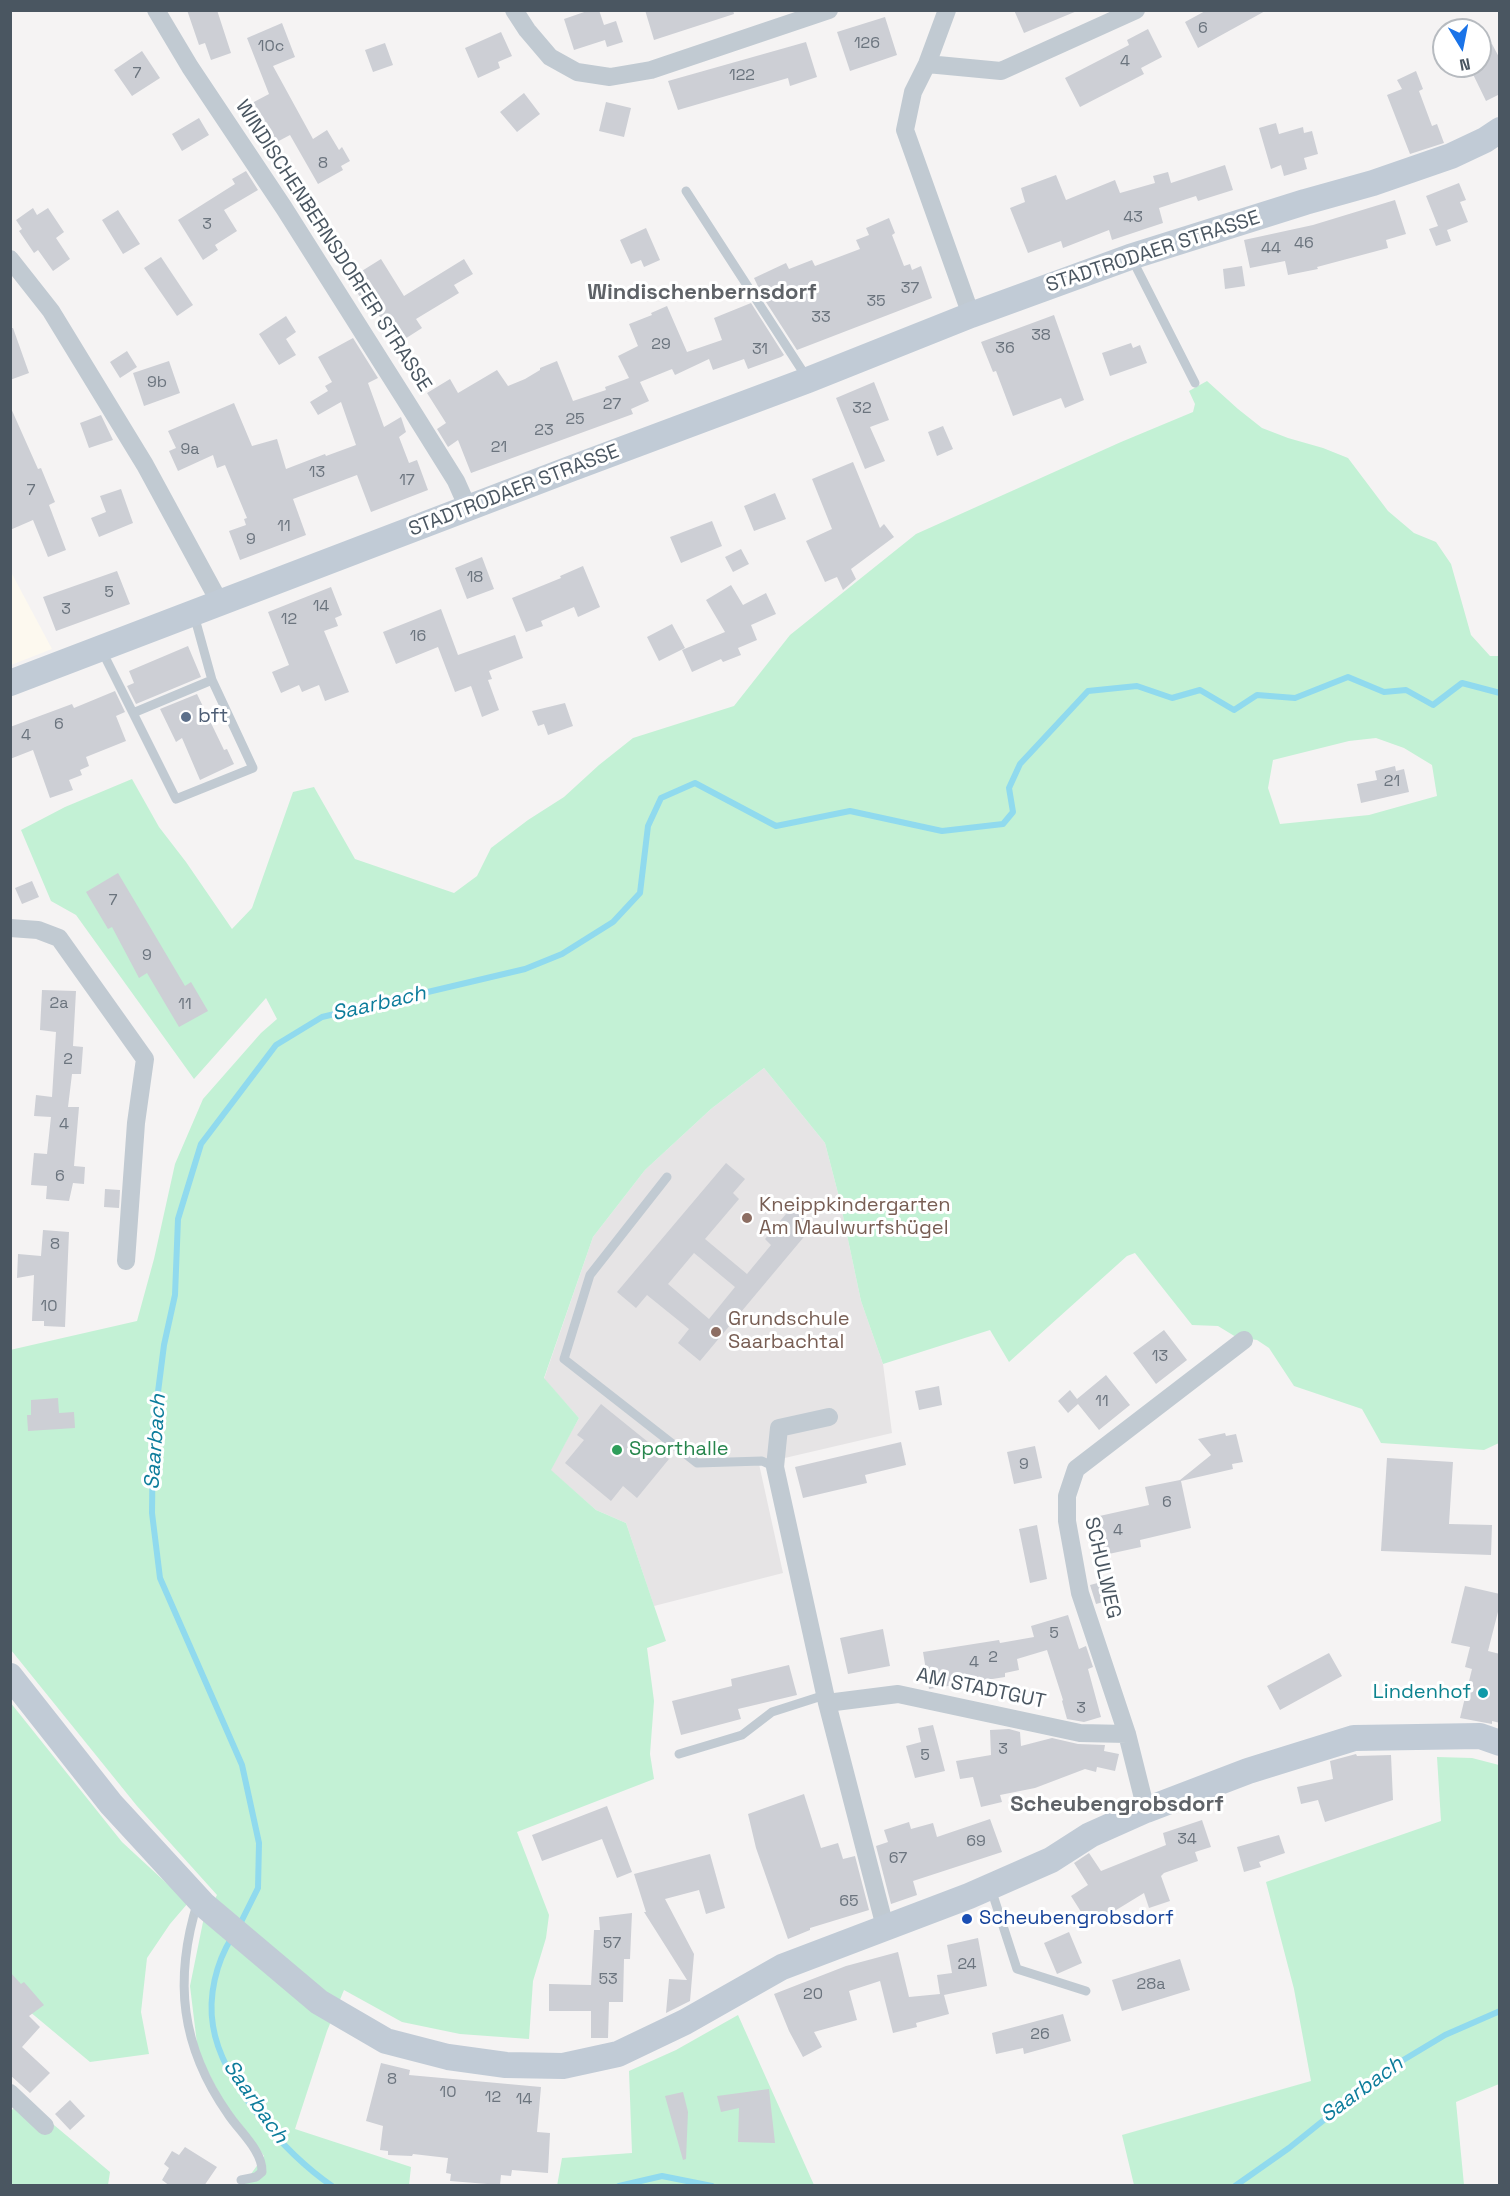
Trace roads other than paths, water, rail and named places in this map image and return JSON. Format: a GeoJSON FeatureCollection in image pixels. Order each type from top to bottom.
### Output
{"type":"FeatureCollection","features":[{"type":"Feature","properties":{"kind":"main road","name":"STADTRODAER STRASSE"},"geometry":{"type":"LineString","coordinates":[[10,683],[808,380],[971,315],[1130,257],[1429,164],[1485,140],[1500,130]]}},
{"type":"Feature","properties":{"kind":"main road"},"geometry":{"type":"LineString","coordinates":[[10,1676],[111,1804],[201,1902],[319,2002],[386,2041],[448,2057],[506,2065],[563,2066],[618,2054],[685,2022],[782,1967],[990,1887],[1051,1860],[1090,1835],[1146,1810],[1248,1772],[1354,1738],[1480,1736],[1500,1743]]}},
{"type":"Feature","properties":{"kind":"street","name":"WINDISCHENBERNSDORFER STRASSE"},"geometry":{"type":"LineString","coordinates":[[156,10],[190,67],[284,208],[406,401],[456,481],[468,508]]}},
{"type":"Feature","properties":{"kind":"street"},"geometry":{"type":"LineString","coordinates":[[514,10],[527,30],[550,57],[577,72],[610,77],[651,70],[829,10]]}},
{"type":"Feature","properties":{"kind":"street"},"geometry":{"type":"LineString","coordinates":[[947,10],[927,64],[913,92],[905,130],[971,315]]}},
{"type":"Feature","properties":{"kind":"street"},"geometry":{"type":"LineString","coordinates":[[927,64],[1001,71],[1136,10]]}},
{"type":"Feature","properties":{"kind":"street"},"geometry":{"type":"LineString","coordinates":[[10,259],[51,310],[146,465],[220,603]]}},
{"type":"Feature","properties":{"kind":"street"},"geometry":{"type":"LineString","coordinates":[[10,928],[38,930],[59,938],[145,1059],[136,1123],[126,1261]]}},
{"type":"Feature","properties":{"kind":"street","name":"SCHULWEG"},"geometry":{"type":"LineString","coordinates":[[1146,1810],[1127,1734],[1080,1593],[1067,1521],[1067,1496],[1076,1469],[1244,1340]]}},
{"type":"Feature","properties":{"kind":"street"},"geometry":{"type":"LineString","coordinates":[[828,1417],[779,1428],[775,1467],[826,1699],[885,1927]]}},
{"type":"Feature","properties":{"kind":"street","name":"AM STADTGUT"},"geometry":{"type":"LineString","coordinates":[[826,1699],[898,1694],[1080,1733],[1127,1734]]}},
{"type":"Feature","properties":{"kind":"street"},"geometry":{"type":"LineString","coordinates":[[10,2093],[45,2126]]}},
{"type":"Feature","properties":{"kind":"lane"},"geometry":{"type":"LineString","coordinates":[[686,190],[808,380]]}},
{"type":"Feature","properties":{"kind":"lane"},"geometry":{"type":"LineString","coordinates":[[1130,257],[1195,383]]}},
{"type":"Feature","properties":{"kind":"lane"},"geometry":{"type":"LineString","coordinates":[[100,648],[176,799],[253,768],[212,680],[194,613]]}},
{"type":"Feature","properties":{"kind":"lane"},"geometry":{"type":"LineString","coordinates":[[133,713],[212,680]]}},
{"type":"Feature","properties":{"kind":"lane"},"geometry":{"type":"LineString","coordinates":[[666,1177],[590,1275],[564,1359],[697,1463],[762,1461],[775,1467]]}},
{"type":"Feature","properties":{"kind":"lane"},"geometry":{"type":"LineString","coordinates":[[679,1754],[741,1735],[772,1712],[826,1699]]}},
{"type":"Feature","properties":{"kind":"lane"},"geometry":{"type":"LineString","coordinates":[[990,1887],[1017,1969],[1086,1991]]}},
{"type":"Feature","properties":{"kind":"lane"},"geometry":{"type":"LineString","coordinates":[[201,1902],[190,1926],[184,1962],[184,1995],[195,2054],[203,2075],[253,2147],[262,2165],[262,2172],[241,2180]]}},
{"type":"Feature","properties":{"kind":"waterway","name":"Saarbach"},"geometry":{"type":"LineString","coordinates":[[239,1926],[258,1888],[259,1843],[242,1765],[160,1578],[152,1513],[153,1431],[164,1345],[175,1295],[178,1219],[201,1144],[276,1045],[322,1017],[525,969],[562,954],[613,922],[640,893],[648,826],[661,798],[695,783],[776,826],[850,811],[942,831],[1003,824],[1013,812],[1009,788],[1020,764],[1088,691],[1137,686],[1172,698],[1200,690],[1234,710],[1257,695],[1295,698],[1348,677],[1384,692],[1406,690],[1433,705],[1462,683],[1500,693]]}},
{"type":"Feature","properties":{"kind":"waterway","name":"Saarbach"},"geometry":{"type":"LineString","coordinates":[[232,1937],[218,1969],[213,1992],[213,2026],[219,2048],[242,2093],[259,2115],[295,2156],[332,2186]]}},
{"type":"Feature","properties":{"kind":"waterway","name":"Saarbach"},"geometry":{"type":"LineString","coordinates":[[1235,2186],[1289,2148],[1385,2071],[1445,2035],[1500,2011]]}},
{"type":"Feature","properties":{"kind":"waterway","name":"Saarbach"},"geometry":{"type":"LineString","coordinates":[[619,2186],[662,2176],[712,2186]]}},
{"type":"Feature","properties":{"kind":"place","name":"bft"},"geometry":{"type":"Point","coordinates":[186,717]}},
{"type":"Feature","properties":{"kind":"place","name":"Kneippkindergarten Am Maulwurfshügel"},"geometry":{"type":"Point","coordinates":[747,1218]}},
{"type":"Feature","properties":{"kind":"place","name":"Grundschule Saarbachtal"},"geometry":{"type":"Point","coordinates":[716,1332]}},
{"type":"Feature","properties":{"kind":"place","name":"Sporthalle"},"geometry":{"type":"Point","coordinates":[617,1450]}},
{"type":"Feature","properties":{"kind":"place","name":"Lindenhof"},"geometry":{"type":"Point","coordinates":[1483,1693]}},
{"type":"Feature","properties":{"kind":"place","name":"Scheubengrobsdorf"},"geometry":{"type":"Point","coordinates":[967,1919]}},
{"type":"Feature","properties":{"kind":"district","name":"Windischenbernsdorf"},"geometry":{"type":"Point","coordinates":[702,293]}},
{"type":"Feature","properties":{"kind":"district","name":"Scheubengrobsdorf"},"geometry":{"type":"Point","coordinates":[1117,1805]}}]}
